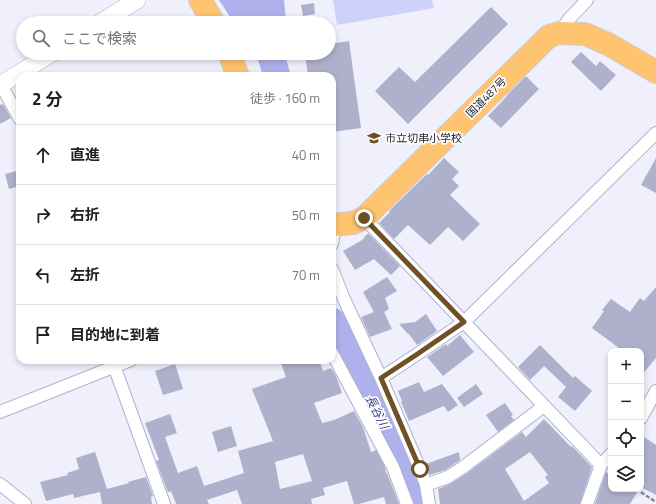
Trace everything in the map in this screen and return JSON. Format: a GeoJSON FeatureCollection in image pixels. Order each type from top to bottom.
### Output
{"type":"FeatureCollection","features":[{"type":"Feature","properties":{"kind":"highway"},"geometry":{"type":"LineString","coordinates":[[200,0],[210,16]]}},
{"type":"Feature","properties":{"kind":"highway"},"geometry":{"type":"LineString","coordinates":[[559,33],[585,34],[608,44],[656,72]]}},
{"type":"Feature","properties":{"kind":"highway","name":"国道487号"},"geometry":{"type":"LineString","coordinates":[[336,230],[364,218],[536,47],[549,36],[559,33]]}},
{"type":"Feature","properties":{"kind":"highway"},"geometry":{"type":"LineString","coordinates":[[232,60],[236,72]]}},
{"type":"Feature","properties":{"kind":"main road"},"geometry":{"type":"LineString","coordinates":[[111,16],[136,0]]}},
{"type":"Feature","properties":{"kind":"main road"},"geometry":{"type":"LineString","coordinates":[[21,72],[41,60]]}},
{"type":"Feature","properties":{"kind":"main road"},"geometry":{"type":"LineString","coordinates":[[0,85],[16,75]]}},
{"type":"Feature","properties":{"kind":"street"},"geometry":{"type":"LineString","coordinates":[[559,33],[569,19],[587,0]]}},
{"type":"Feature","properties":{"kind":"street"},"geometry":{"type":"LineString","coordinates":[[0,85],[16,112]]}},
{"type":"Feature","properties":{"kind":"street"},"geometry":{"type":"LineString","coordinates":[[381,378],[464,322],[656,133]]}},
{"type":"Feature","properties":{"kind":"street"},"geometry":{"type":"LineString","coordinates":[[364,218],[601,465]]}},
{"type":"Feature","properties":{"kind":"street"},"geometry":{"type":"LineString","coordinates":[[336,279],[381,378],[426,486],[429,504]]}},
{"type":"Feature","properties":{"kind":"street"},"geometry":{"type":"LineString","coordinates":[[336,360],[393,467],[407,504]]}},
{"type":"Feature","properties":{"kind":"street"},"geometry":{"type":"LineString","coordinates":[[0,412],[113,364],[164,504]]}},
{"type":"Feature","properties":{"kind":"street"},"geometry":{"type":"LineString","coordinates":[[644,413],[656,391]]}},
{"type":"Feature","properties":{"kind":"street"},"geometry":{"type":"LineString","coordinates":[[426,486],[448,477],[462,468],[544,406]]}},
{"type":"Feature","properties":{"kind":"street"},"geometry":{"type":"LineString","coordinates":[[587,504],[601,465],[609,456]]}},
{"type":"Feature","properties":{"kind":"street"},"geometry":{"type":"LineString","coordinates":[[0,484],[25,504]]}},
{"type":"Feature","properties":{"kind":"path"},"geometry":{"type":"LineString","coordinates":[[641,492],[656,502]]}},
{"type":"Feature","properties":{"kind":"shaded area"},"geometry":{"type":"Polygon","coordinates":[[[219,0],[284,0],[286,16],[229,16],[219,0]]]}},
{"type":"Feature","properties":{"kind":"shaded area"},"geometry":{"type":"Polygon","coordinates":[[[333,0],[432,0],[434,8],[337,25],[333,0]]]}},
{"type":"Feature","properties":{"kind":"building"},"geometry":{"type":"Polygon","coordinates":[[[314,3],[315,14],[303,16],[301,5],[314,3]]]}},
{"type":"Feature","properties":{"kind":"building"},"geometry":{"type":"Polygon","coordinates":[[[491,7],[508,24],[408,124],[375,91],[399,67],[415,82],[491,7]]]}},
{"type":"Feature","properties":{"kind":"building"},"geometry":{"type":"Polygon","coordinates":[[[349,41],[361,128],[336,131],[336,72],[307,72],[306,60],[336,60],[336,43],[349,41]]]}},
{"type":"Feature","properties":{"kind":"building"},"geometry":{"type":"Polygon","coordinates":[[[581,52],[596,66],[600,61],[616,75],[601,91],[571,62],[581,52]]]}},
{"type":"Feature","properties":{"kind":"building"},"geometry":{"type":"Polygon","coordinates":[[[526,76],[539,89],[501,128],[488,116],[526,76]]]}},
{"type":"Feature","properties":{"kind":"building"},"geometry":{"type":"Polygon","coordinates":[[[3,104],[11,118],[0,124],[0,105],[3,104]]]}},
{"type":"Feature","properties":{"kind":"building"},"geometry":{"type":"Polygon","coordinates":[[[444,158],[459,172],[452,179],[459,186],[450,195],[480,224],[463,241],[448,227],[430,245],[408,225],[394,239],[379,223],[390,212],[389,211],[444,158]]]}},
{"type":"Feature","properties":{"kind":"building"},"geometry":{"type":"Polygon","coordinates":[[[656,158],[656,193],[641,185],[656,158]]]}},
{"type":"Feature","properties":{"kind":"building"},"geometry":{"type":"Polygon","coordinates":[[[16,171],[16,187],[9,189],[5,174],[16,171]]]}},
{"type":"Feature","properties":{"kind":"building"},"geometry":{"type":"Polygon","coordinates":[[[367,234],[369,234],[400,266],[391,275],[374,259],[355,270],[343,251],[362,240],[367,234]]]}},
{"type":"Feature","properties":{"kind":"building"},"geometry":{"type":"Polygon","coordinates":[[[387,277],[397,291],[385,298],[389,309],[384,312],[392,329],[370,337],[361,317],[374,312],[363,292],[387,277]]]}},
{"type":"Feature","properties":{"kind":"building"},"geometry":{"type":"Polygon","coordinates":[[[656,287],[656,358],[644,372],[644,348],[619,348],[592,328],[604,311],[602,310],[611,299],[630,312],[640,298],[644,301],[656,287]]]}},
{"type":"Feature","properties":{"kind":"building"},"geometry":{"type":"Polygon","coordinates":[[[426,314],[437,331],[417,345],[399,324],[415,322],[426,314]]]}},
{"type":"Feature","properties":{"kind":"building"},"geometry":{"type":"Polygon","coordinates":[[[460,335],[474,352],[443,376],[427,357],[446,344],[447,346],[460,335]]]}},
{"type":"Feature","properties":{"kind":"building"},"geometry":{"type":"Polygon","coordinates":[[[540,345],[573,378],[575,376],[592,391],[575,411],[558,397],[566,387],[544,366],[530,380],[518,367],[540,345]]]}},
{"type":"Feature","properties":{"kind":"building"},"geometry":{"type":"Polygon","coordinates":[[[175,364],[183,389],[163,395],[155,371],[175,364]]]}},
{"type":"Feature","properties":{"kind":"building"},"geometry":{"type":"Polygon","coordinates":[[[281,364],[320,364],[323,371],[331,368],[336,376],[342,393],[314,403],[322,423],[334,420],[354,411],[363,427],[371,452],[376,450],[385,467],[399,504],[386,504],[384,497],[354,504],[347,481],[323,488],[325,495],[311,499],[312,504],[242,504],[237,490],[207,500],[209,504],[176,504],[171,491],[168,492],[156,461],[159,460],[145,423],[170,414],[177,433],[165,437],[178,473],[197,466],[204,486],[244,473],[238,451],[273,441],[252,389],[286,377],[281,364]],[[303,454],[275,462],[280,489],[312,481],[303,454]]]}},
{"type":"Feature","properties":{"kind":"building"},"geometry":{"type":"Polygon","coordinates":[[[419,382],[424,392],[442,384],[458,405],[448,412],[444,406],[409,421],[398,391],[419,382]]]}},
{"type":"Feature","properties":{"kind":"building"},"geometry":{"type":"Polygon","coordinates":[[[476,384],[483,394],[464,407],[457,398],[476,384]]]}},
{"type":"Feature","properties":{"kind":"building"},"geometry":{"type":"Polygon","coordinates":[[[505,403],[513,415],[511,416],[514,420],[498,432],[486,415],[505,403]]]}},
{"type":"Feature","properties":{"kind":"building"},"geometry":{"type":"Polygon","coordinates":[[[544,419],[592,467],[580,504],[440,504],[438,489],[452,483],[466,474],[522,432],[526,437],[544,419]],[[530,452],[505,469],[524,501],[549,483],[545,477],[548,475],[530,452]]]}},
{"type":"Feature","properties":{"kind":"building"},"geometry":{"type":"Polygon","coordinates":[[[231,426],[237,446],[218,452],[212,432],[231,426]]]}},
{"type":"Feature","properties":{"kind":"building"},"geometry":{"type":"Polygon","coordinates":[[[644,437],[656,445],[656,495],[644,489],[644,437]]]}},
{"type":"Feature","properties":{"kind":"building"},"geometry":{"type":"Polygon","coordinates":[[[95,452],[107,489],[146,477],[153,496],[151,497],[152,504],[102,504],[100,492],[74,498],[73,494],[46,501],[40,482],[68,475],[67,473],[79,469],[76,458],[95,452]]]}},
{"type":"Feature","properties":{"kind":"building"},"geometry":{"type":"Polygon","coordinates":[[[459,452],[460,460],[445,470],[430,475],[426,464],[459,452]]]}},
{"type":"Feature","properties":{"kind":"building"},"geometry":{"type":"Polygon","coordinates":[[[606,472],[608,473],[608,492],[637,492],[630,504],[595,504],[606,472]]]}},
{"type":"Feature","properties":{"kind":"waterway","name":"長谷川"},"geometry":{"type":"LineString","coordinates":[[272,60],[276,72]]}},
{"type":"Feature","properties":{"kind":"waterway","name":"長谷川"},"geometry":{"type":"LineString","coordinates":[[336,329],[414,484],[419,504]]}},
{"type":"Feature","properties":{"kind":"place","name":"市立切串小学校"},"geometry":{"type":"Point","coordinates":[374,138]}},
{"type":"Feature","properties":{"kind":"route"},"geometry":{"type":"LineString","coordinates":[[364,218],[464,322],[381,378],[420,469]]}}]}
